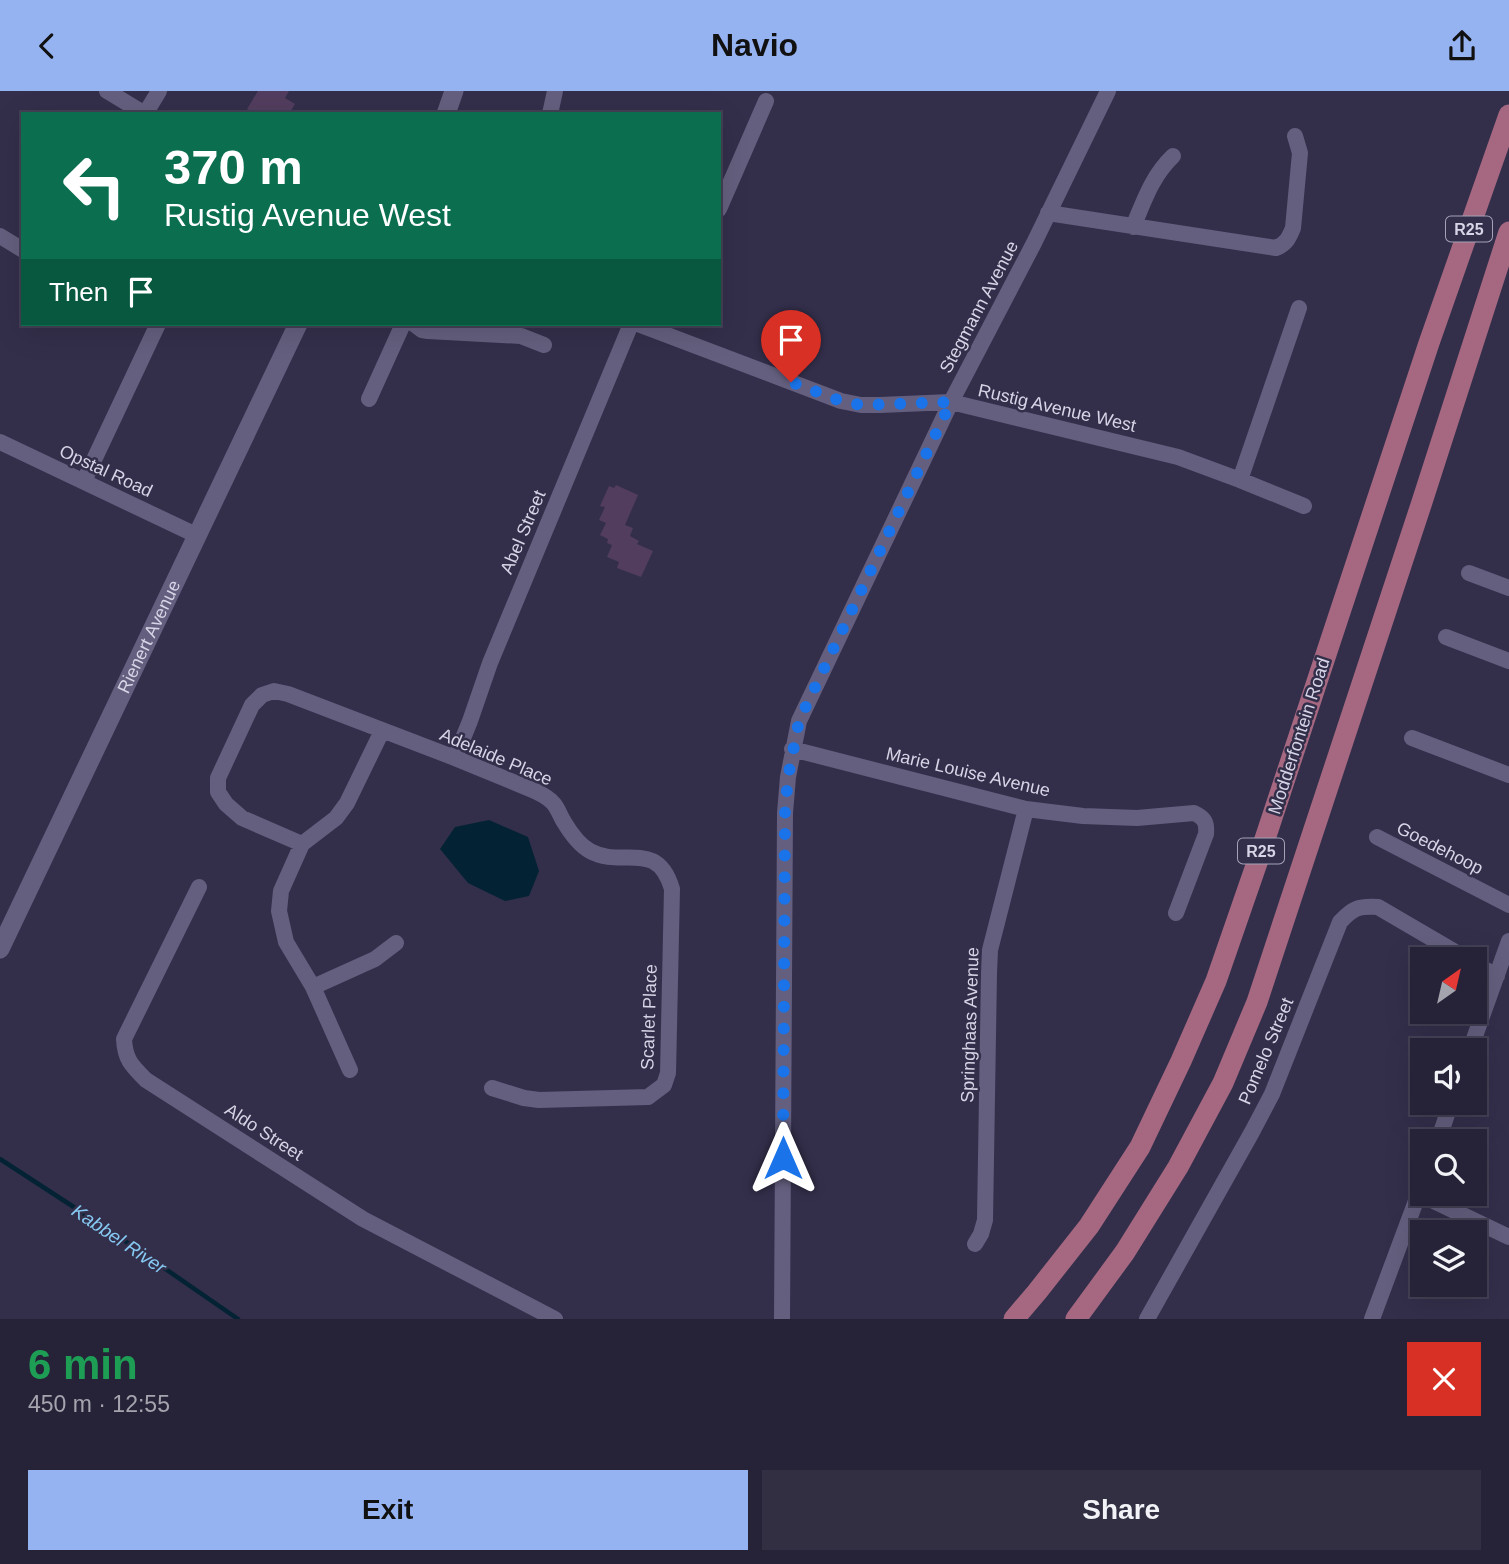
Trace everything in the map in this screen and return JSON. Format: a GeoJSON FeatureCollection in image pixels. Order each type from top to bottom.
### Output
{"type":"FeatureCollection","features":[{"type":"Feature","properties":{"kind":"main road","name":"Modderfontein Road"},"geometry":{"type":"LineString","coordinates":[[1014,1319],[1088,1226],[1140,1147],[1216,982],[1429,343],[1509,115]]}},
{"type":"Feature","properties":{"kind":"main road","name":"R25"},"geometry":{"type":"LineString","coordinates":[[1076,1319],[1125,1252],[1178,1167],[1223,1083],[1257,1002],[1509,232]]}},
{"type":"Feature","properties":{"kind":"street"},"geometry":{"type":"LineString","coordinates":[[107,91],[142,112]]}},
{"type":"Feature","properties":{"kind":"street"},"geometry":{"type":"LineString","coordinates":[[146,112],[159,91]]}},
{"type":"Feature","properties":{"kind":"street"},"geometry":{"type":"LineString","coordinates":[[447,112],[454,91]]}},
{"type":"Feature","properties":{"kind":"street"},"geometry":{"type":"LineString","coordinates":[[550,112],[555,91]]}},
{"type":"Feature","properties":{"kind":"street","name":"Stegmann Avenue"},"geometry":{"type":"LineString","coordinates":[[782,1319],[785,813],[792,749],[799,721],[951,402],[1108,91]]}},
{"type":"Feature","properties":{"kind":"street"},"geometry":{"type":"LineString","coordinates":[[721,204],[766,101]]}},
{"type":"Feature","properties":{"kind":"street"},"geometry":{"type":"LineString","coordinates":[[1048,213],[1276,248],[1290,237],[1293,228],[1300,153],[1295,136]]}},
{"type":"Feature","properties":{"kind":"street"},"geometry":{"type":"LineString","coordinates":[[1133,227],[1152,182],[1173,156]]}},
{"type":"Feature","properties":{"kind":"street"},"geometry":{"type":"LineString","coordinates":[[0,236],[21,249]]}},
{"type":"Feature","properties":{"kind":"street"},"geometry":{"type":"LineString","coordinates":[[1240,479],[1299,308]]}},
{"type":"Feature","properties":{"kind":"street"},"geometry":{"type":"LineString","coordinates":[[84,481],[153,326]]}},
{"type":"Feature","properties":{"kind":"street","name":"Rienert Avenue"},"geometry":{"type":"LineString","coordinates":[[0,949],[297,326]]}},
{"type":"Feature","properties":{"kind":"street"},"geometry":{"type":"LineString","coordinates":[[369,399],[402,326]]}},
{"type":"Feature","properties":{"kind":"street"},"geometry":{"type":"LineString","coordinates":[[417,326],[428,331],[521,336],[544,345]]}},
{"type":"Feature","properties":{"kind":"street","name":"Abel Street"},"geometry":{"type":"LineString","coordinates":[[455,758],[490,663],[630,326]]}},
{"type":"Feature","properties":{"kind":"street","name":"Rustig Avenue West"},"geometry":{"type":"LineString","coordinates":[[650,326],[668,329],[841,401],[870,405],[951,402],[1178,457],[1304,506]]}},
{"type":"Feature","properties":{"kind":"street","name":"Opstal Road"},"geometry":{"type":"LineString","coordinates":[[0,442],[196,535]]}},
{"type":"Feature","properties":{"kind":"street"},"geometry":{"type":"LineString","coordinates":[[1469,573],[1509,588]]}},
{"type":"Feature","properties":{"kind":"street"},"geometry":{"type":"LineString","coordinates":[[1446,637],[1509,661]]}},
{"type":"Feature","properties":{"kind":"street","name":"Adelaide Place"},"geometry":{"type":"LineString","coordinates":[[302,844],[242,818],[226,804],[218,792],[218,778],[252,705],[262,695],[274,691],[455,758],[545,796],[554,804],[577,840]]}},
{"type":"Feature","properties":{"kind":"street"},"geometry":{"type":"LineString","coordinates":[[349,1069],[313,987],[286,942],[279,911],[281,891],[302,844],[336,818],[347,803],[382,731]]}},
{"type":"Feature","properties":{"kind":"street"},"geometry":{"type":"LineString","coordinates":[[1412,738],[1509,775]]}},
{"type":"Feature","properties":{"kind":"street","name":"Marie Louise Avenue"},"geometry":{"type":"LineString","coordinates":[[792,749],[1026,809],[1083,816],[1137,818],[1195,813],[1207,824],[1206,834],[1176,913]]}},
{"type":"Feature","properties":{"kind":"street","name":"Springhaas Avenue"},"geometry":{"type":"LineString","coordinates":[[975,1244],[985,1220],[990,950],[1026,809]]}},
{"type":"Feature","properties":{"kind":"street","name":"Goedehoop"},"geometry":{"type":"LineString","coordinates":[[1377,837],[1509,905]]}},
{"type":"Feature","properties":{"kind":"street","name":"Scarlet Place"},"geometry":{"type":"LineString","coordinates":[[492,1088],[539,1100],[648,1097],[664,1085],[668,1073],[671,889],[668,876],[659,865],[649,859],[597,855],[577,840]]}},
{"type":"Feature","properties":{"kind":"street","name":"Aldo Street"},"geometry":{"type":"LineString","coordinates":[[199,887],[124,1039],[125,1053],[133,1067],[146,1080],[363,1219],[555,1319]]}},
{"type":"Feature","properties":{"kind":"street","name":"Pomelo Street"},"geometry":{"type":"LineString","coordinates":[[1147,1319],[1272,1094],[1340,922],[1351,910],[1364,906],[1378,907],[1446,947]]}},
{"type":"Feature","properties":{"kind":"street"},"geometry":{"type":"LineString","coordinates":[[1474,1038],[1509,941]]}},
{"type":"Feature","properties":{"kind":"street"},"geometry":{"type":"LineString","coordinates":[[313,987],[375,959],[396,943]]}},
{"type":"Feature","properties":{"kind":"street"},"geometry":{"type":"LineString","coordinates":[[1488,971],[1497,976]]}},
{"type":"Feature","properties":{"kind":"street"},"geometry":{"type":"LineString","coordinates":[[1372,1319],[1414,1206]]}},
{"type":"Feature","properties":{"kind":"street"},"geometry":{"type":"LineString","coordinates":[[1453,1206],[1509,1237]]}},
{"type":"Feature","properties":{"kind":"water"},"geometry":{"type":"Polygon","coordinates":[[[489,820],[528,837],[539,871],[529,896],[505,901],[468,883],[440,849],[455,827],[489,820]]]}},
{"type":"Feature","properties":{"kind":"building"},"geometry":{"type":"Polygon","coordinates":[[[258,91],[289,91],[285,98],[295,104],[290,112],[248,112],[247,109],[258,91]]]}},
{"type":"Feature","properties":{"kind":"building"},"geometry":{"type":"Polygon","coordinates":[[[616,485],[638,495],[625,525],[633,528],[630,536],[639,541],[637,544],[653,551],[641,577],[617,568],[619,562],[607,557],[612,545],[600,535],[606,523],[599,520],[605,507],[600,506],[609,486],[614,488],[616,485]]]}},
{"type":"Feature","properties":{"kind":"waterway","name":"Kabbel River"},"geometry":{"type":"LineString","coordinates":[[0,1159],[238,1319]]}},
{"type":"Feature","properties":{"kind":"route"},"geometry":{"type":"LineString","coordinates":[[783,1158],[785,813],[792,749],[799,721],[951,402],[861,405],[841,401],[791,382]]}}]}
